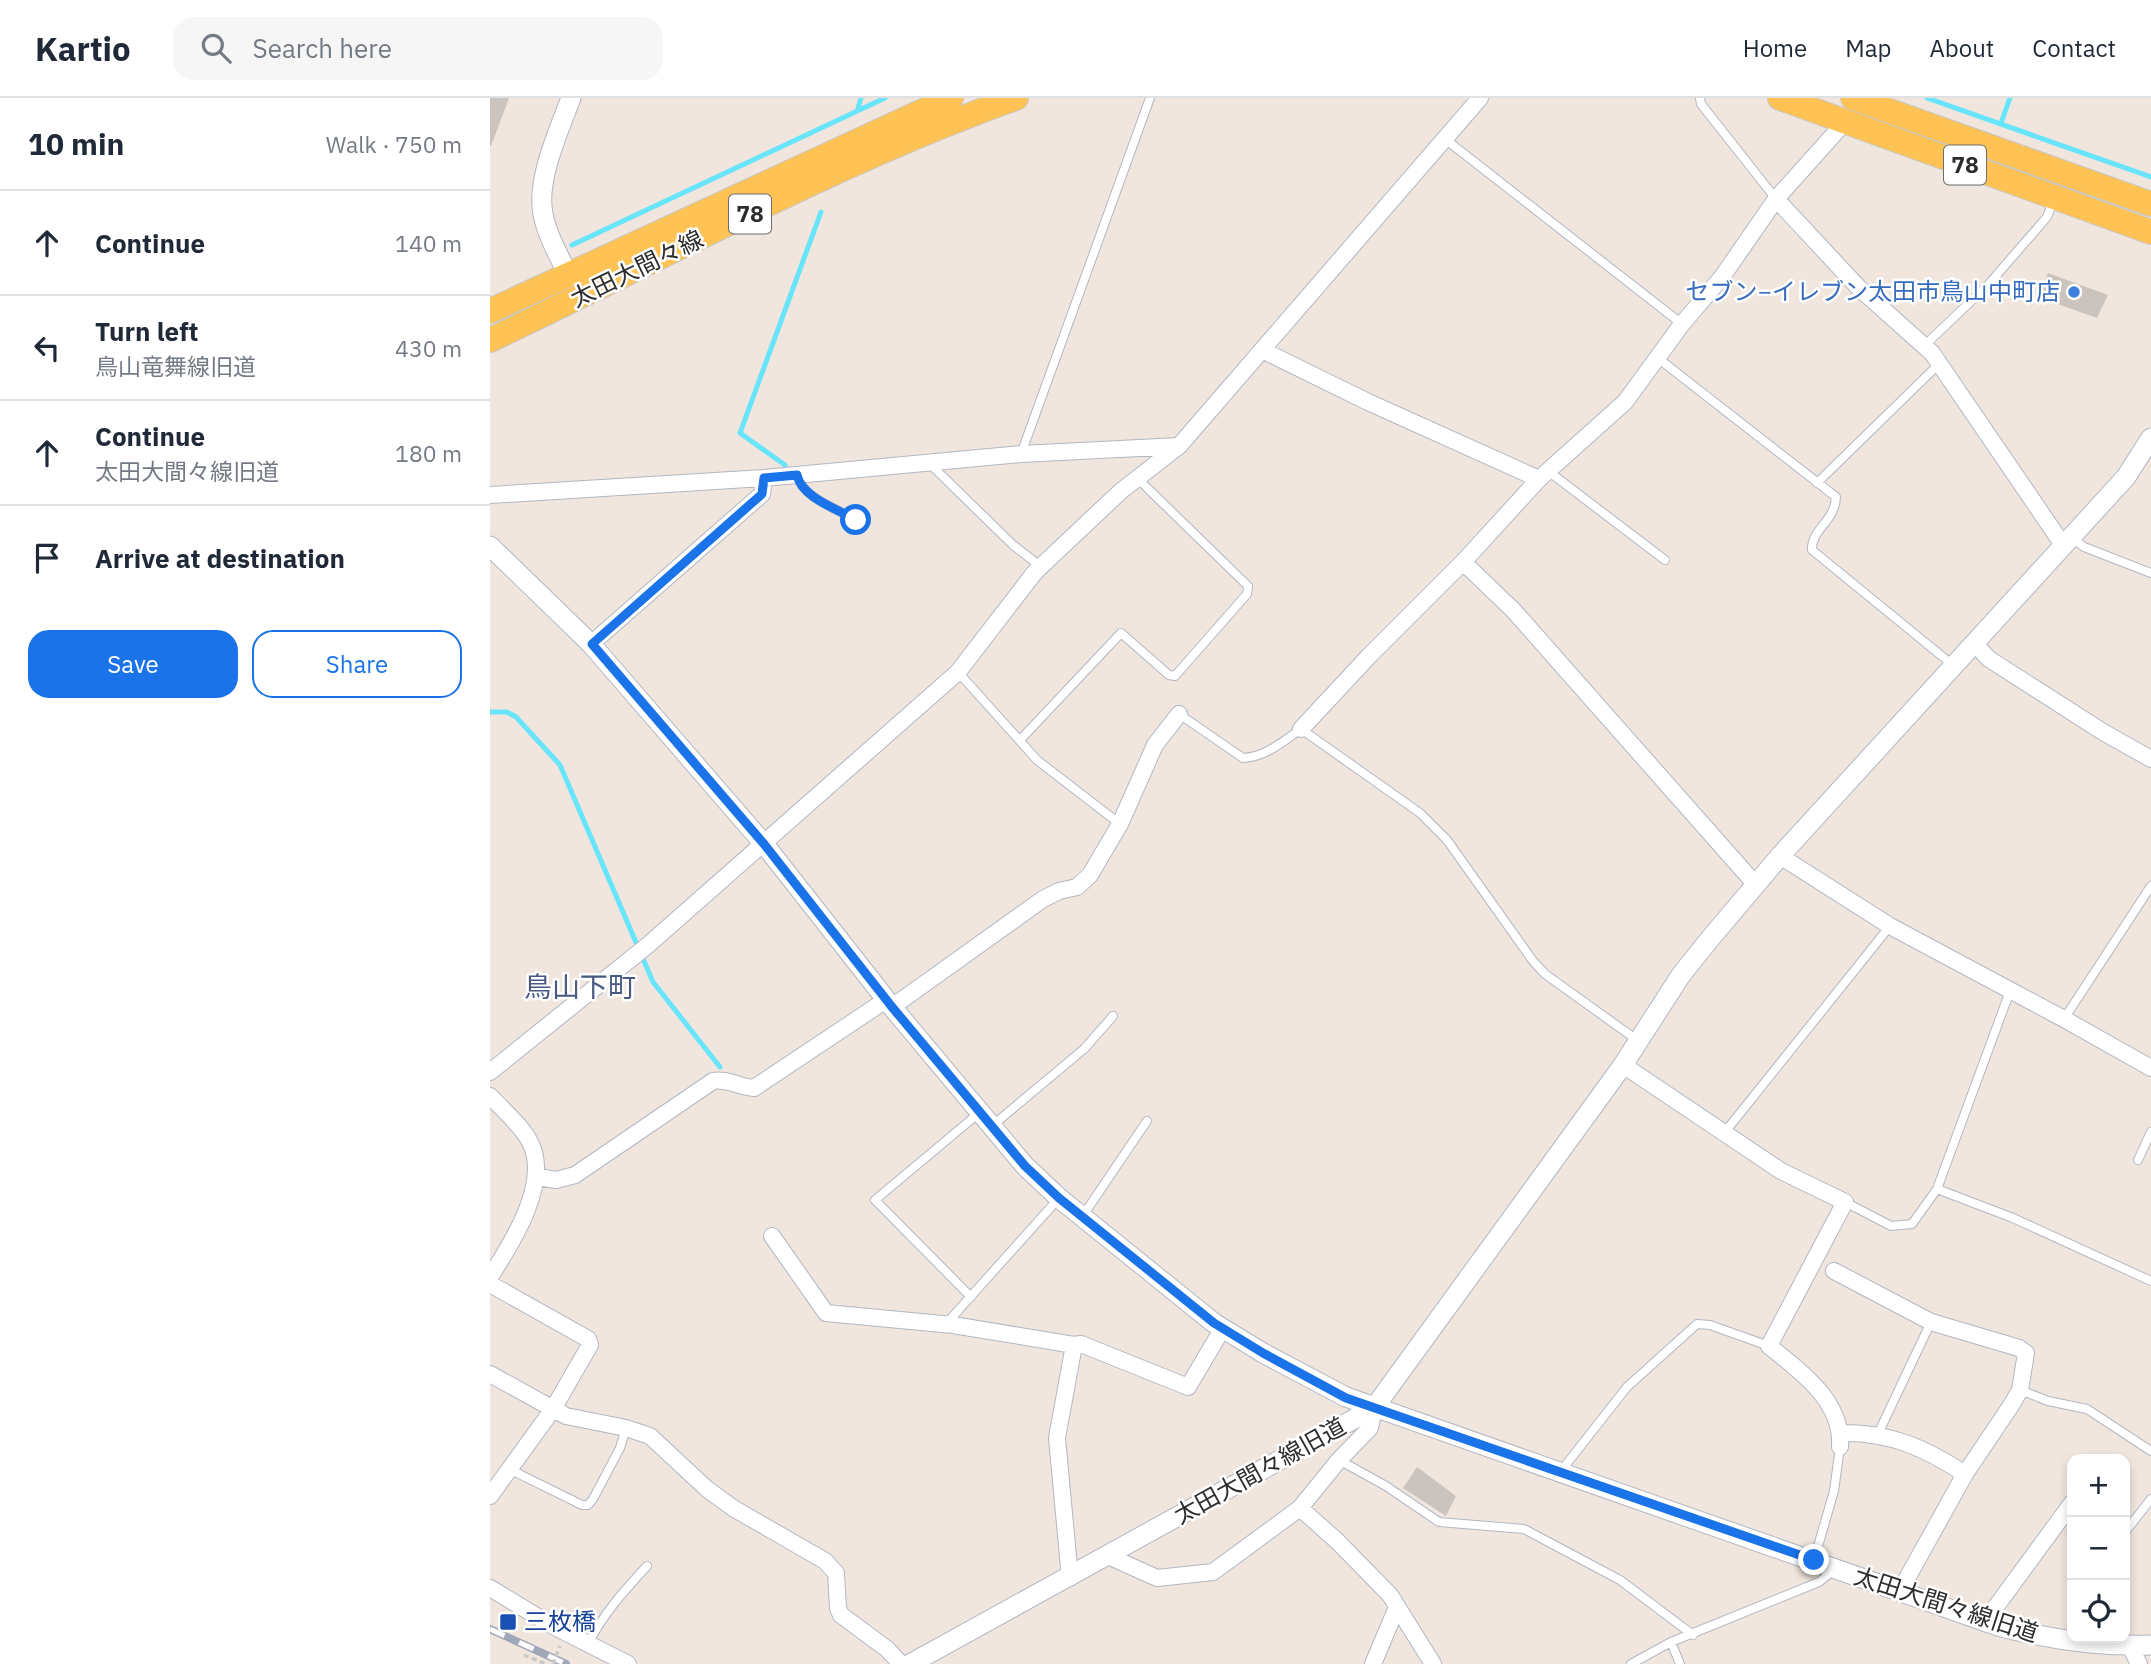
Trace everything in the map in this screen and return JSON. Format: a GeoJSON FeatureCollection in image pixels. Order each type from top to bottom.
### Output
{"type":"FeatureCollection","features":[{"type":"Feature","properties":{"kind":"main road","name":"太田大間々線"},"geometry":{"type":"LineString","coordinates":[[490,312],[951,98]]}},
{"type":"Feature","properties":{"kind":"main road","name":"太田大間々線"},"geometry":{"type":"LineString","coordinates":[[490,340],[813,183],[929,132],[1016,98]]}},
{"type":"Feature","properties":{"kind":"main road","name":"78"},"geometry":{"type":"LineString","coordinates":[[1780,98],[2151,232]]}},
{"type":"Feature","properties":{"kind":"main road","name":"78"},"geometry":{"type":"LineString","coordinates":[[1853,98],[2151,204]]}},
{"type":"Feature","properties":{"kind":"street"},"geometry":{"type":"LineString","coordinates":[[568,275],[545,223],[542,205],[551,154],[571,98]]}},
{"type":"Feature","properties":{"kind":"street"},"geometry":{"type":"LineString","coordinates":[[490,1072],[648,945],[958,672],[1040,566],[1069,537],[1179,446],[1264,351],[1480,98]]}},
{"type":"Feature","properties":{"kind":"street"},"geometry":{"type":"LineString","coordinates":[[1301,729],[1544,475],[1625,402],[1682,324],[1722,277],[1776,199],[1845,122]]}},
{"type":"Feature","properties":{"kind":"street"},"geometry":{"type":"LineString","coordinates":[[1776,199],[1858,287],[1925,345],[2067,541]]}},
{"type":"Feature","properties":{"kind":"street"},"geometry":{"type":"LineString","coordinates":[[1264,351],[1380,407],[1544,475]]}},
{"type":"Feature","properties":{"kind":"street"},"geometry":{"type":"LineString","coordinates":[[1108,1556],[1157,1578],[1213,1572],[1300,1508],[1339,1460],[1370,1428],[1374,1408],[1623,1065],[1681,975],[1780,856],[2126,477],[2151,438]]}},
{"type":"Feature","properties":{"kind":"street"},"geometry":{"type":"LineString","coordinates":[[490,495],[764,478],[1021,454],[1179,446]]}},
{"type":"Feature","properties":{"kind":"street"},"geometry":{"type":"LineString","coordinates":[[592,644],[762,494],[764,478]]}},
{"type":"Feature","properties":{"kind":"street"},"geometry":{"type":"LineString","coordinates":[[490,546],[592,644],[764,844],[889,1003],[1025,1166],[1082,1217],[1223,1328],[1346,1398],[1374,1408]]}},
{"type":"Feature","properties":{"kind":"street"},"geometry":{"type":"LineString","coordinates":[[1463,562],[1513,610],[1756,885]]}},
{"type":"Feature","properties":{"kind":"street"},"geometry":{"type":"LineString","coordinates":[[1974,643],[1989,659],[2151,759]]}},
{"type":"Feature","properties":{"kind":"street"},"geometry":{"type":"LineString","coordinates":[[538,1177],[556,1180],[575,1175],[713,1081],[720,1080],[754,1088],[889,1003],[1043,899],[1059,891],[1077,887],[1090,875],[1120,824],[1156,745],[1179,714]]}},
{"type":"Feature","properties":{"kind":"street"},"geometry":{"type":"LineString","coordinates":[[1780,856],[1890,926],[2151,1068]]}},
{"type":"Feature","properties":{"kind":"street"},"geometry":{"type":"LineString","coordinates":[[1623,1065],[1781,1171],[1845,1202],[1769,1346],[1812,1380],[1838,1422],[1840,1440],[1877,1436],[1927,1450],[1965,1474]]}},
{"type":"Feature","properties":{"kind":"street"},"geometry":{"type":"LineString","coordinates":[[490,1096],[529,1139],[535,1153],[538,1177],[514,1238],[490,1278]]}},
{"type":"Feature","properties":{"kind":"street"},"geometry":{"type":"LineString","coordinates":[[772,1236],[826,1314],[946,1325],[1081,1344],[1188,1387],[1223,1328]]}},
{"type":"Feature","properties":{"kind":"street"},"geometry":{"type":"LineString","coordinates":[[1834,1270],[1931,1322],[2019,1348],[2026,1353],[2020,1390],[1965,1474],[1900,1591]]}},
{"type":"Feature","properties":{"kind":"street"},"geometry":{"type":"LineString","coordinates":[[490,1284],[588,1339],[589,1350],[553,1409],[490,1496]]}},
{"type":"Feature","properties":{"kind":"street"},"geometry":{"type":"LineString","coordinates":[[1070,1578],[1056,1438],[1074,1345]]}},
{"type":"Feature","properties":{"kind":"street"},"geometry":{"type":"LineString","coordinates":[[490,1374],[566,1416],[626,1428],[650,1436],[707,1489],[733,1508],[825,1561],[836,1573],[838,1608],[841,1615],[887,1649],[901,1664]]}},
{"type":"Feature","properties":{"kind":"street","name":"太田大間々線旧道"},"geometry":{"type":"LineString","coordinates":[[910,1664],[1374,1408],[1991,1623],[2040,1636],[2067,1638]]}},
{"type":"Feature","properties":{"kind":"street"},"geometry":{"type":"LineString","coordinates":[[1300,1508],[1390,1595],[1433,1664]]}},
{"type":"Feature","properties":{"kind":"street"},"geometry":{"type":"LineString","coordinates":[[1991,1623],[1995,1608],[2067,1510]]}},
{"type":"Feature","properties":{"kind":"street"},"geometry":{"type":"LineString","coordinates":[[490,1588],[628,1664]]}},
{"type":"Feature","properties":{"kind":"street"},"geometry":{"type":"LineString","coordinates":[[1373,1664],[1397,1607]]}},
{"type":"Feature","properties":{"kind":"street","name":"太田大間々線旧道"},"geometry":{"type":"LineString","coordinates":[[2112,1643],[2151,1645]]}},
{"type":"Feature","properties":{"kind":"street"},"geometry":{"type":"LineString","coordinates":[[2130,1646],[2139,1664]]}},
{"type":"Feature","properties":{"kind":"lane"},"geometry":{"type":"LineString","coordinates":[[1021,454],[1150,98]]}},
{"type":"Feature","properties":{"kind":"lane"},"geometry":{"type":"LineString","coordinates":[[1700,98],[1701,104],[1776,199]]}},
{"type":"Feature","properties":{"kind":"lane"},"geometry":{"type":"LineString","coordinates":[[1445,139],[1682,324]]}},
{"type":"Feature","properties":{"kind":"lane"},"geometry":{"type":"LineString","coordinates":[[1925,345],[1987,285],[2047,217],[2054,196]]}},
{"type":"Feature","properties":{"kind":"lane"},"geometry":{"type":"LineString","coordinates":[[1659,359],[1836,498],[1836,509],[1812,541],[1812,550],[1954,666]]}},
{"type":"Feature","properties":{"kind":"lane"},"geometry":{"type":"LineString","coordinates":[[1817,483],[1939,364]]}},
{"type":"Feature","properties":{"kind":"lane"},"geometry":{"type":"LineString","coordinates":[[930,464],[1013,545],[1040,566]]}},
{"type":"Feature","properties":{"kind":"lane"},"geometry":{"type":"LineString","coordinates":[[797,475],[800,485],[808,492],[856,520]]}},
{"type":"Feature","properties":{"kind":"lane"},"geometry":{"type":"LineString","coordinates":[[1544,475],[1665,560]]}},
{"type":"Feature","properties":{"kind":"lane"},"geometry":{"type":"LineString","coordinates":[[1020,739],[1121,633],[1169,675],[1175,676],[1247,594],[1248,586],[1138,479]]}},
{"type":"Feature","properties":{"kind":"lane"},"geometry":{"type":"LineString","coordinates":[[2067,541],[2151,573]]}},
{"type":"Feature","properties":{"kind":"lane"},"geometry":{"type":"LineString","coordinates":[[958,672],[1038,761],[1120,824]]}},
{"type":"Feature","properties":{"kind":"lane"},"geometry":{"type":"LineString","coordinates":[[1179,714],[1243,758],[1265,753],[1301,729],[1420,813],[1447,840],[1545,974],[1639,1042]]}},
{"type":"Feature","properties":{"kind":"lane"},"geometry":{"type":"LineString","coordinates":[[2064,1019],[2151,886]]}},
{"type":"Feature","properties":{"kind":"lane"},"geometry":{"type":"LineString","coordinates":[[1726,1132],[1890,926]]}},
{"type":"Feature","properties":{"kind":"lane"},"geometry":{"type":"LineString","coordinates":[[1845,1202],[1891,1226],[1912,1224],[1937,1189],[2010,991]]}},
{"type":"Feature","properties":{"kind":"lane"},"geometry":{"type":"LineString","coordinates":[[971,1297],[875,1200],[1084,1049],[1114,1016]]}},
{"type":"Feature","properties":{"kind":"lane"},"geometry":{"type":"LineString","coordinates":[[1082,1217],[1147,1121]]}},
{"type":"Feature","properties":{"kind":"lane"},"geometry":{"type":"LineString","coordinates":[[2138,1160],[2151,1132]]}},
{"type":"Feature","properties":{"kind":"lane"},"geometry":{"type":"LineString","coordinates":[[1937,1189],[2013,1218],[2151,1281]]}},
{"type":"Feature","properties":{"kind":"lane"},"geometry":{"type":"LineString","coordinates":[[946,1325],[1059,1198]]}},
{"type":"Feature","properties":{"kind":"lane"},"geometry":{"type":"LineString","coordinates":[[1813,1260],[1834,1270]]}},
{"type":"Feature","properties":{"kind":"lane"},"geometry":{"type":"LineString","coordinates":[[1877,1436],[1931,1322]]}},
{"type":"Feature","properties":{"kind":"lane"},"geometry":{"type":"LineString","coordinates":[[1560,1473],[1627,1387],[1697,1324],[1710,1325],[1769,1346]]}},
{"type":"Feature","properties":{"kind":"lane"},"geometry":{"type":"LineString","coordinates":[[2020,1390],[2048,1401],[2087,1409],[2151,1451]]}},
{"type":"Feature","properties":{"kind":"lane"},"geometry":{"type":"LineString","coordinates":[[509,1469],[582,1506],[588,1505],[620,1448],[626,1428]]}},
{"type":"Feature","properties":{"kind":"lane"},"geometry":{"type":"LineString","coordinates":[[1814,1560],[1834,1491],[1840,1440]]}},
{"type":"Feature","properties":{"kind":"lane"},"geometry":{"type":"LineString","coordinates":[[1339,1460],[1386,1486],[1438,1522],[1524,1529],[1620,1580],[1693,1635]]}},
{"type":"Feature","properties":{"kind":"lane"},"geometry":{"type":"LineString","coordinates":[[2130,1526],[2151,1499]]}},
{"type":"Feature","properties":{"kind":"lane"},"geometry":{"type":"LineString","coordinates":[[588,1644],[599,1622],[622,1592],[648,1566]]}},
{"type":"Feature","properties":{"kind":"lane"},"geometry":{"type":"LineString","coordinates":[[1631,1664],[1671,1642],[1819,1583],[1835,1569]]}},
{"type":"Feature","properties":{"kind":"lane"},"geometry":{"type":"LineString","coordinates":[[1671,1642],[1681,1664]]}},
{"type":"Feature","properties":{"kind":"path"},"geometry":{"type":"LineString","coordinates":[[553,1664],[560,1646]]}},
{"type":"Feature","properties":{"kind":"path"},"geometry":{"type":"LineString","coordinates":[[524,1655],[546,1664]]}},
{"type":"Feature","properties":{"kind":"building"},"geometry":{"type":"Polygon","coordinates":[[[490,98],[509,98],[491,146],[490,145],[490,98]]]}},
{"type":"Feature","properties":{"kind":"building"},"geometry":{"type":"Polygon","coordinates":[[[2048,273],[2108,295],[2097,318],[2038,297],[2048,273]]]}},
{"type":"Feature","properties":{"kind":"building"},"geometry":{"type":"Polygon","coordinates":[[[1417,1467],[1456,1496],[1446,1516],[1403,1488],[1417,1467]]]}},
{"type":"Feature","properties":{"kind":"waterway"},"geometry":{"type":"LineString","coordinates":[[858,108],[861,98]]}},
{"type":"Feature","properties":{"kind":"waterway"},"geometry":{"type":"LineString","coordinates":[[572,245],[885,98]]}},
{"type":"Feature","properties":{"kind":"waterway"},"geometry":{"type":"LineString","coordinates":[[1927,98],[2151,177]]}},
{"type":"Feature","properties":{"kind":"waterway"},"geometry":{"type":"LineString","coordinates":[[2001,123],[2010,98]]}},
{"type":"Feature","properties":{"kind":"waterway"},"geometry":{"type":"LineString","coordinates":[[785,465],[740,433],[821,212]]}},
{"type":"Feature","properties":{"kind":"waterway"},"geometry":{"type":"LineString","coordinates":[[490,712],[507,712],[516,717],[560,765],[653,982],[720,1067]]}},
{"type":"Feature","properties":{"kind":"railway"},"geometry":{"type":"LineString","coordinates":[[490,1629],[566,1664]]}},
{"type":"Feature","properties":{"kind":"place","name":"セブン−イレブン太田市鳥山中町店"},"geometry":{"type":"Point","coordinates":[2074,292]}},
{"type":"Feature","properties":{"kind":"place","name":"三枚橋"},"geometry":{"type":"Point","coordinates":[508,1622]}},
{"type":"Feature","properties":{"kind":"district","name":"鳥山下町"},"geometry":{"type":"Point","coordinates":[580,987]}},
{"type":"Feature","properties":{"kind":"route"},"geometry":{"type":"LineString","coordinates":[[856,520],[808,492],[800,485],[797,475],[764,478],[762,494],[592,644],[764,844],[892,1007],[1025,1166],[1059,1198],[1214,1323],[1346,1398],[1814,1560]]}}]}
